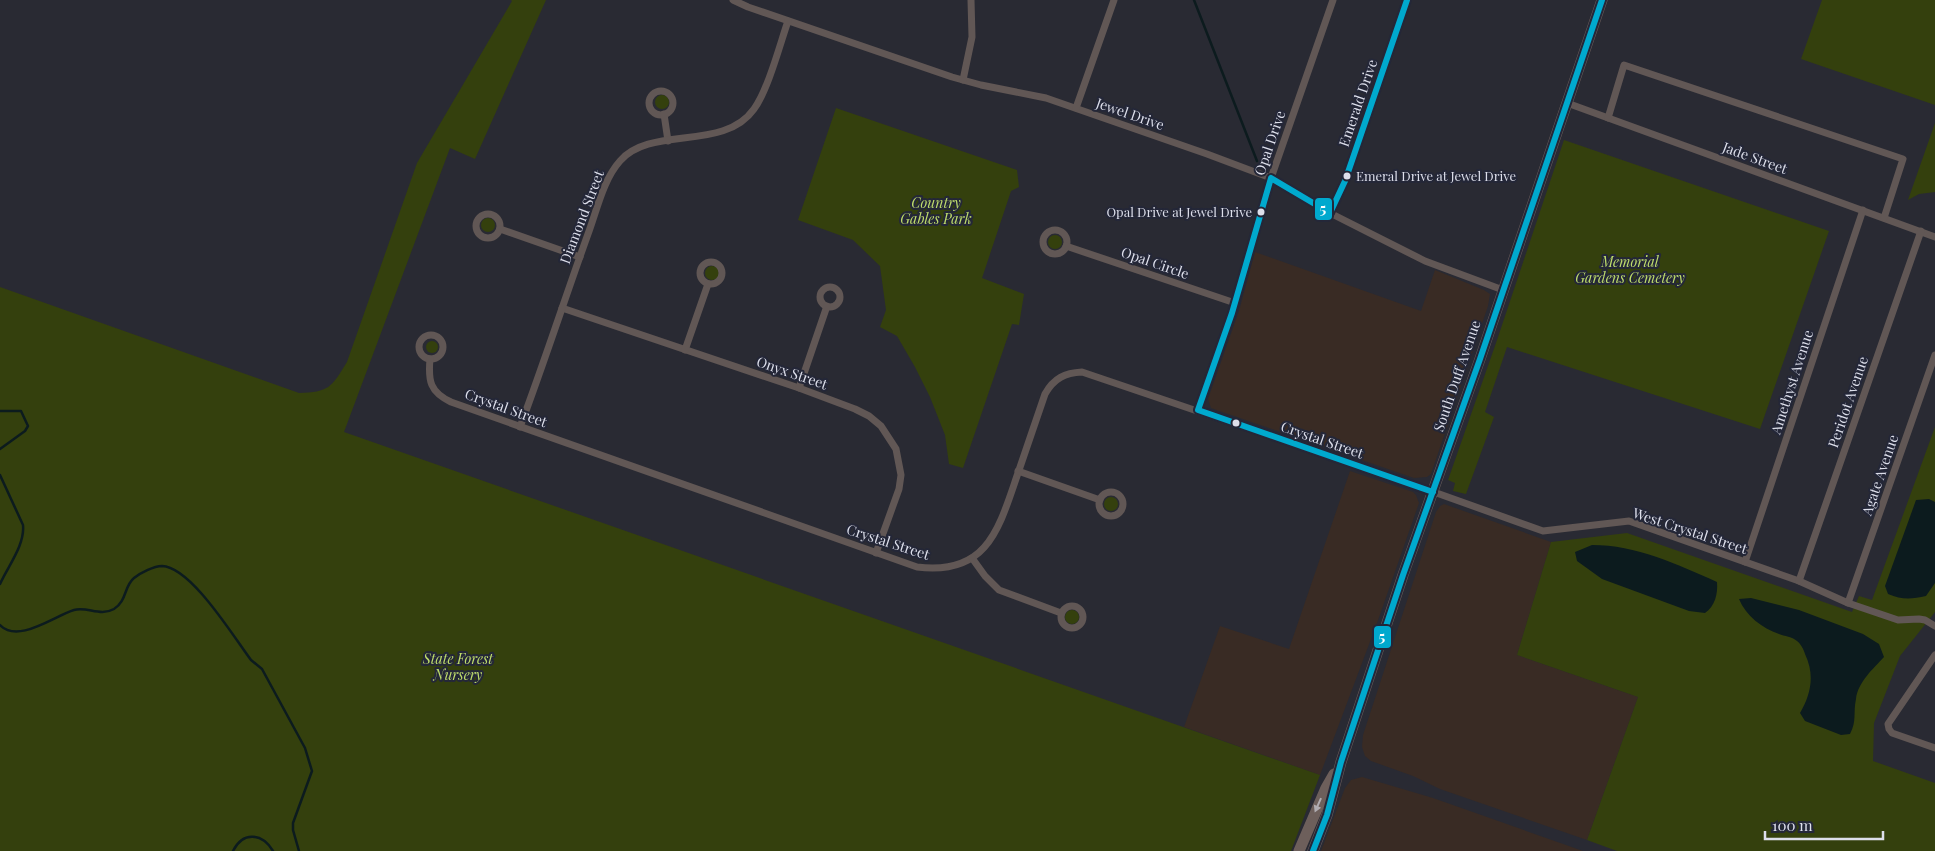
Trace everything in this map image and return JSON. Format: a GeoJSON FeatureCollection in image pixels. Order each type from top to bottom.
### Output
{"type":"FeatureCollection","features":[{"type":"Feature","properties":{"kind":"main road","name":"South Duff Avenue"},"geometry":{"type":"LineString","coordinates":[[1313,851],[1327,815],[1341,762],[1403,575],[1602,0]]}},
{"type":"Feature","properties":{"kind":"main road","name":"South Duff Avenue"},"geometry":{"type":"LineString","coordinates":[[1299,851],[1326,788],[1341,762]]}},
{"type":"Feature","properties":{"kind":"street","name":"Jewel Drive"},"geometry":{"type":"LineString","coordinates":[[733,0],[788,21],[963,80],[1046,98],[1271,178],[1330,213],[1425,261],[1503,290]]}},
{"type":"Feature","properties":{"kind":"street"},"geometry":{"type":"LineString","coordinates":[[963,80],[972,37],[971,0]]}},
{"type":"Feature","properties":{"kind":"street"},"geometry":{"type":"LineString","coordinates":[[1076,108],[1114,0]]}},
{"type":"Feature","properties":{"kind":"street","name":"Opal Drive"},"geometry":{"type":"LineString","coordinates":[[1198,410],[1235,303],[1253,235],[1271,178],[1333,0]]}},
{"type":"Feature","properties":{"kind":"street","name":"Emerald Drive"},"geometry":{"type":"LineString","coordinates":[[1330,213],[1345,181],[1407,0]]}},
{"type":"Feature","properties":{"kind":"street","name":"Diamond Street"},"geometry":{"type":"LineString","coordinates":[[520,427],[580,257],[614,169],[630,152],[643,146],[722,132],[745,120],[761,97],[788,21]]}},
{"type":"Feature","properties":{"kind":"street"},"geometry":{"type":"LineString","coordinates":[[1608,118],[1624,65],[1903,159],[1884,218]]}},
{"type":"Feature","properties":{"kind":"street","name":"Jade Street"},"geometry":{"type":"LineString","coordinates":[[1567,103],[1935,237]]}},
{"type":"Feature","properties":{"kind":"street"},"geometry":{"type":"LineString","coordinates":[[664,114],[668,141]]}},
{"type":"Feature","properties":{"kind":"street","name":"Amethyst Avenue"},"geometry":{"type":"LineString","coordinates":[[1745,562],[1863,210]]}},
{"type":"Feature","properties":{"kind":"street"},"geometry":{"type":"LineString","coordinates":[[500,229],[580,257]]}},
{"type":"Feature","properties":{"kind":"street","name":"Peridot Avenue"},"geometry":{"type":"LineString","coordinates":[[1799,581],[1921,232]]}},
{"type":"Feature","properties":{"kind":"street","name":"Opal Circle"},"geometry":{"type":"LineString","coordinates":[[1066,246],[1235,303]]}},
{"type":"Feature","properties":{"kind":"street"},"geometry":{"type":"LineString","coordinates":[[685,350],[708,284]]}},
{"type":"Feature","properties":{"kind":"street"},"geometry":{"type":"LineString","coordinates":[[799,388],[827,306]]}},
{"type":"Feature","properties":{"kind":"street","name":"Onyx Street"},"geometry":{"type":"LineString","coordinates":[[562,308],[799,388],[869,416],[881,426],[896,449],[901,475],[899,489],[876,553]]}},
{"type":"Feature","properties":{"kind":"street","name":"Agate Avenue"},"geometry":{"type":"LineString","coordinates":[[1848,603],[1935,355]]}},
{"type":"Feature","properties":{"kind":"street","name":"Crystal Street"},"geometry":{"type":"LineString","coordinates":[[430,359],[429,380],[435,392],[442,398],[917,567],[949,568],[972,558],[995,535],[1045,394],[1055,380],[1063,375],[1072,373],[1088,374],[1198,410],[1433,492]]}},
{"type":"Feature","properties":{"kind":"street"},"geometry":{"type":"LineString","coordinates":[[1018,471],[1100,500]]}},
{"type":"Feature","properties":{"kind":"street","name":"West Crystal Street"},"geometry":{"type":"LineString","coordinates":[[1433,492],[1542,531],[1629,522],[1799,581],[1848,603],[1898,620],[1919,619],[1935,626]]}},
{"type":"Feature","properties":{"kind":"street"},"geometry":{"type":"LineString","coordinates":[[972,558],[988,580],[1000,590],[1061,613]]}},
{"type":"Feature","properties":{"kind":"street"},"geometry":{"type":"LineString","coordinates":[[1935,655],[1888,724],[1892,734],[1935,748]]}},
{"type":"Feature","properties":{"kind":"shaded area"},"geometry":{"type":"Polygon","coordinates":[[[1255,252],[1421,311],[1435,270],[1490,294],[1488,306],[1431,474],[1427,477],[1414,478],[1211,408],[1208,399],[1239,311],[1255,252]]]}},
{"type":"Feature","properties":{"kind":"shaded area"},"geometry":{"type":"Polygon","coordinates":[[[1350,471],[1413,492],[1419,503],[1377,623],[1320,775],[1184,727],[1220,626],[1289,649],[1350,471]]]}},
{"type":"Feature","properties":{"kind":"shaded area"},"geometry":{"type":"Polygon","coordinates":[[[1929,499],[1935,502],[1935,583],[1926,596],[1907,598],[1888,594],[1885,586],[1916,500],[1929,499]]]}},
{"type":"Feature","properties":{"kind":"shaded area"},"geometry":{"type":"Polygon","coordinates":[[[1444,504],[1551,542],[1517,655],[1638,697],[1587,840],[1440,789],[1413,776],[1371,761],[1365,756],[1362,747],[1363,735],[1436,512],[1444,504]]]}},
{"type":"Feature","properties":{"kind":"shaded area"},"geometry":{"type":"Polygon","coordinates":[[[1592,545],[1624,548],[1640,552],[1671,562],[1717,582],[1717,591],[1713,603],[1705,613],[1689,611],[1602,579],[1577,561],[1575,552],[1592,545]]]}},
{"type":"Feature","properties":{"kind":"shaded area"},"geometry":{"type":"Polygon","coordinates":[[[1751,598],[1799,610],[1863,634],[1879,644],[1884,657],[1867,676],[1857,693],[1854,721],[1850,734],[1841,735],[1805,721],[1800,713],[1807,699],[1811,677],[1804,651],[1795,640],[1767,628],[1750,616],[1739,599],[1751,598]]]}},
{"type":"Feature","properties":{"kind":"shaded area"},"geometry":{"type":"Polygon","coordinates":[[[1362,777],[1433,798],[1583,851],[1321,851],[1345,788],[1351,780],[1362,777]]]}},
{"type":"Feature","properties":{"kind":"green space","name":"State Forest Nursery"},"geometry":{"type":"Polygon","coordinates":[[[511,0],[546,0],[475,159],[450,148],[344,432],[1320,775],[1291,851],[0,851],[0,287],[299,393],[323,390],[333,383],[347,362],[417,163],[511,0]]]}},
{"type":"Feature","properties":{"kind":"green space"},"geometry":{"type":"Polygon","coordinates":[[[1822,0],[1935,0],[1935,105],[1801,59],[1822,0]]]}},
{"type":"Feature","properties":{"kind":"green space"},"geometry":{"type":"Polygon","coordinates":[[[662,95],[667,97],[669,102],[667,107],[662,109],[657,107],[655,102],[657,97],[662,95]]]}},
{"type":"Feature","properties":{"kind":"green space","name":"Country Gables Park"},"geometry":{"type":"Polygon","coordinates":[[[836,108],[1017,170],[1019,187],[1011,191],[982,278],[1024,294],[1019,325],[1012,324],[963,468],[949,464],[945,435],[930,397],[897,336],[880,327],[886,310],[880,266],[853,240],[798,220],[836,108]]]}},
{"type":"Feature","properties":{"kind":"green space"},"geometry":{"type":"Polygon","coordinates":[[[1935,123],[1935,192],[1919,194],[1908,200],[1935,123]]]}},
{"type":"Feature","properties":{"kind":"green space","name":"Memorial Gardens Cemetery"},"geometry":{"type":"Polygon","coordinates":[[[1564,140],[1829,231],[1760,429],[1507,347],[1485,412],[1494,417],[1466,494],[1453,491],[1455,483],[1448,480],[1564,140]]]}},
{"type":"Feature","properties":{"kind":"green space"},"geometry":{"type":"Polygon","coordinates":[[[488,218],[493,220],[495,225],[493,230],[488,232],[483,230],[481,225],[483,220],[488,218]]]}},
{"type":"Feature","properties":{"kind":"green space"},"geometry":{"type":"Polygon","coordinates":[[[1055,235],[1060,237],[1062,242],[1060,247],[1055,249],[1050,247],[1048,242],[1050,237],[1055,235]]]}},
{"type":"Feature","properties":{"kind":"green space"},"geometry":{"type":"Polygon","coordinates":[[[712,266],[717,268],[719,273],[717,278],[712,280],[707,278],[705,273],[707,268],[712,266]]]}},
{"type":"Feature","properties":{"kind":"green space"},"geometry":{"type":"Polygon","coordinates":[[[434,341],[437,342],[437,352],[430,353],[427,352],[426,345],[427,342],[434,341]]]}},
{"type":"Feature","properties":{"kind":"green space"},"geometry":{"type":"Polygon","coordinates":[[[1935,427],[1935,612],[1900,656],[1874,723],[1873,761],[1935,783],[1935,851],[1617,851],[1587,840],[1638,697],[1517,655],[1551,542],[1627,533],[1852,612],[1859,596],[1872,600],[1935,427]]]}},
{"type":"Feature","properties":{"kind":"green space"},"geometry":{"type":"Polygon","coordinates":[[[1111,497],[1116,499],[1118,504],[1116,509],[1111,511],[1106,509],[1104,504],[1106,499],[1111,497]]]}},
{"type":"Feature","properties":{"kind":"green space"},"geometry":{"type":"Polygon","coordinates":[[[1072,610],[1077,612],[1079,617],[1077,622],[1072,624],[1067,622],[1065,617],[1067,612],[1072,610]]]}},
{"type":"Feature","properties":{"kind":"waterway"},"geometry":{"type":"LineString","coordinates":[[1194,0],[1257,161]]}},
{"type":"Feature","properties":{"kind":"waterway"},"geometry":{"type":"LineString","coordinates":[[0,411],[21,411],[28,426],[25,431],[0,449]]}},
{"type":"Feature","properties":{"kind":"waterway"},"geometry":{"type":"LineString","coordinates":[[0,475],[23,525],[19,548],[0,584]]}},
{"type":"Feature","properties":{"kind":"waterway"},"geometry":{"type":"LineString","coordinates":[[0,625],[16,632],[36,627],[74,610],[109,611],[118,606],[128,585],[134,578],[155,567],[162,566],[173,569],[186,578],[211,604],[251,660],[262,669],[305,748],[312,771],[293,823],[299,851]]}},
{"type":"Feature","properties":{"kind":"waterway"},"geometry":{"type":"LineString","coordinates":[[233,851],[247,837],[258,838],[264,841],[273,851]]}},
{"type":"Feature","properties":{"kind":"transit line","name":"5"},"geometry":{"type":"LineString","coordinates":[[1407,0],[1345,181],[1330,213],[1271,178],[1232,313],[1198,410],[1433,492]]}},
{"type":"Feature","properties":{"kind":"transit line","name":"5"},"geometry":{"type":"LineString","coordinates":[[1313,851],[1327,815],[1341,762],[1403,575],[1480,359],[1602,0]]}},
{"type":"Feature","properties":{"kind":"place","name":"Emeral Drive at Jewel Drive"},"geometry":{"type":"Point","coordinates":[1347,176]}},
{"type":"Feature","properties":{"kind":"place","name":"Opal Drive at Jewel Drive"},"geometry":{"type":"Point","coordinates":[1261,212]}}]}
